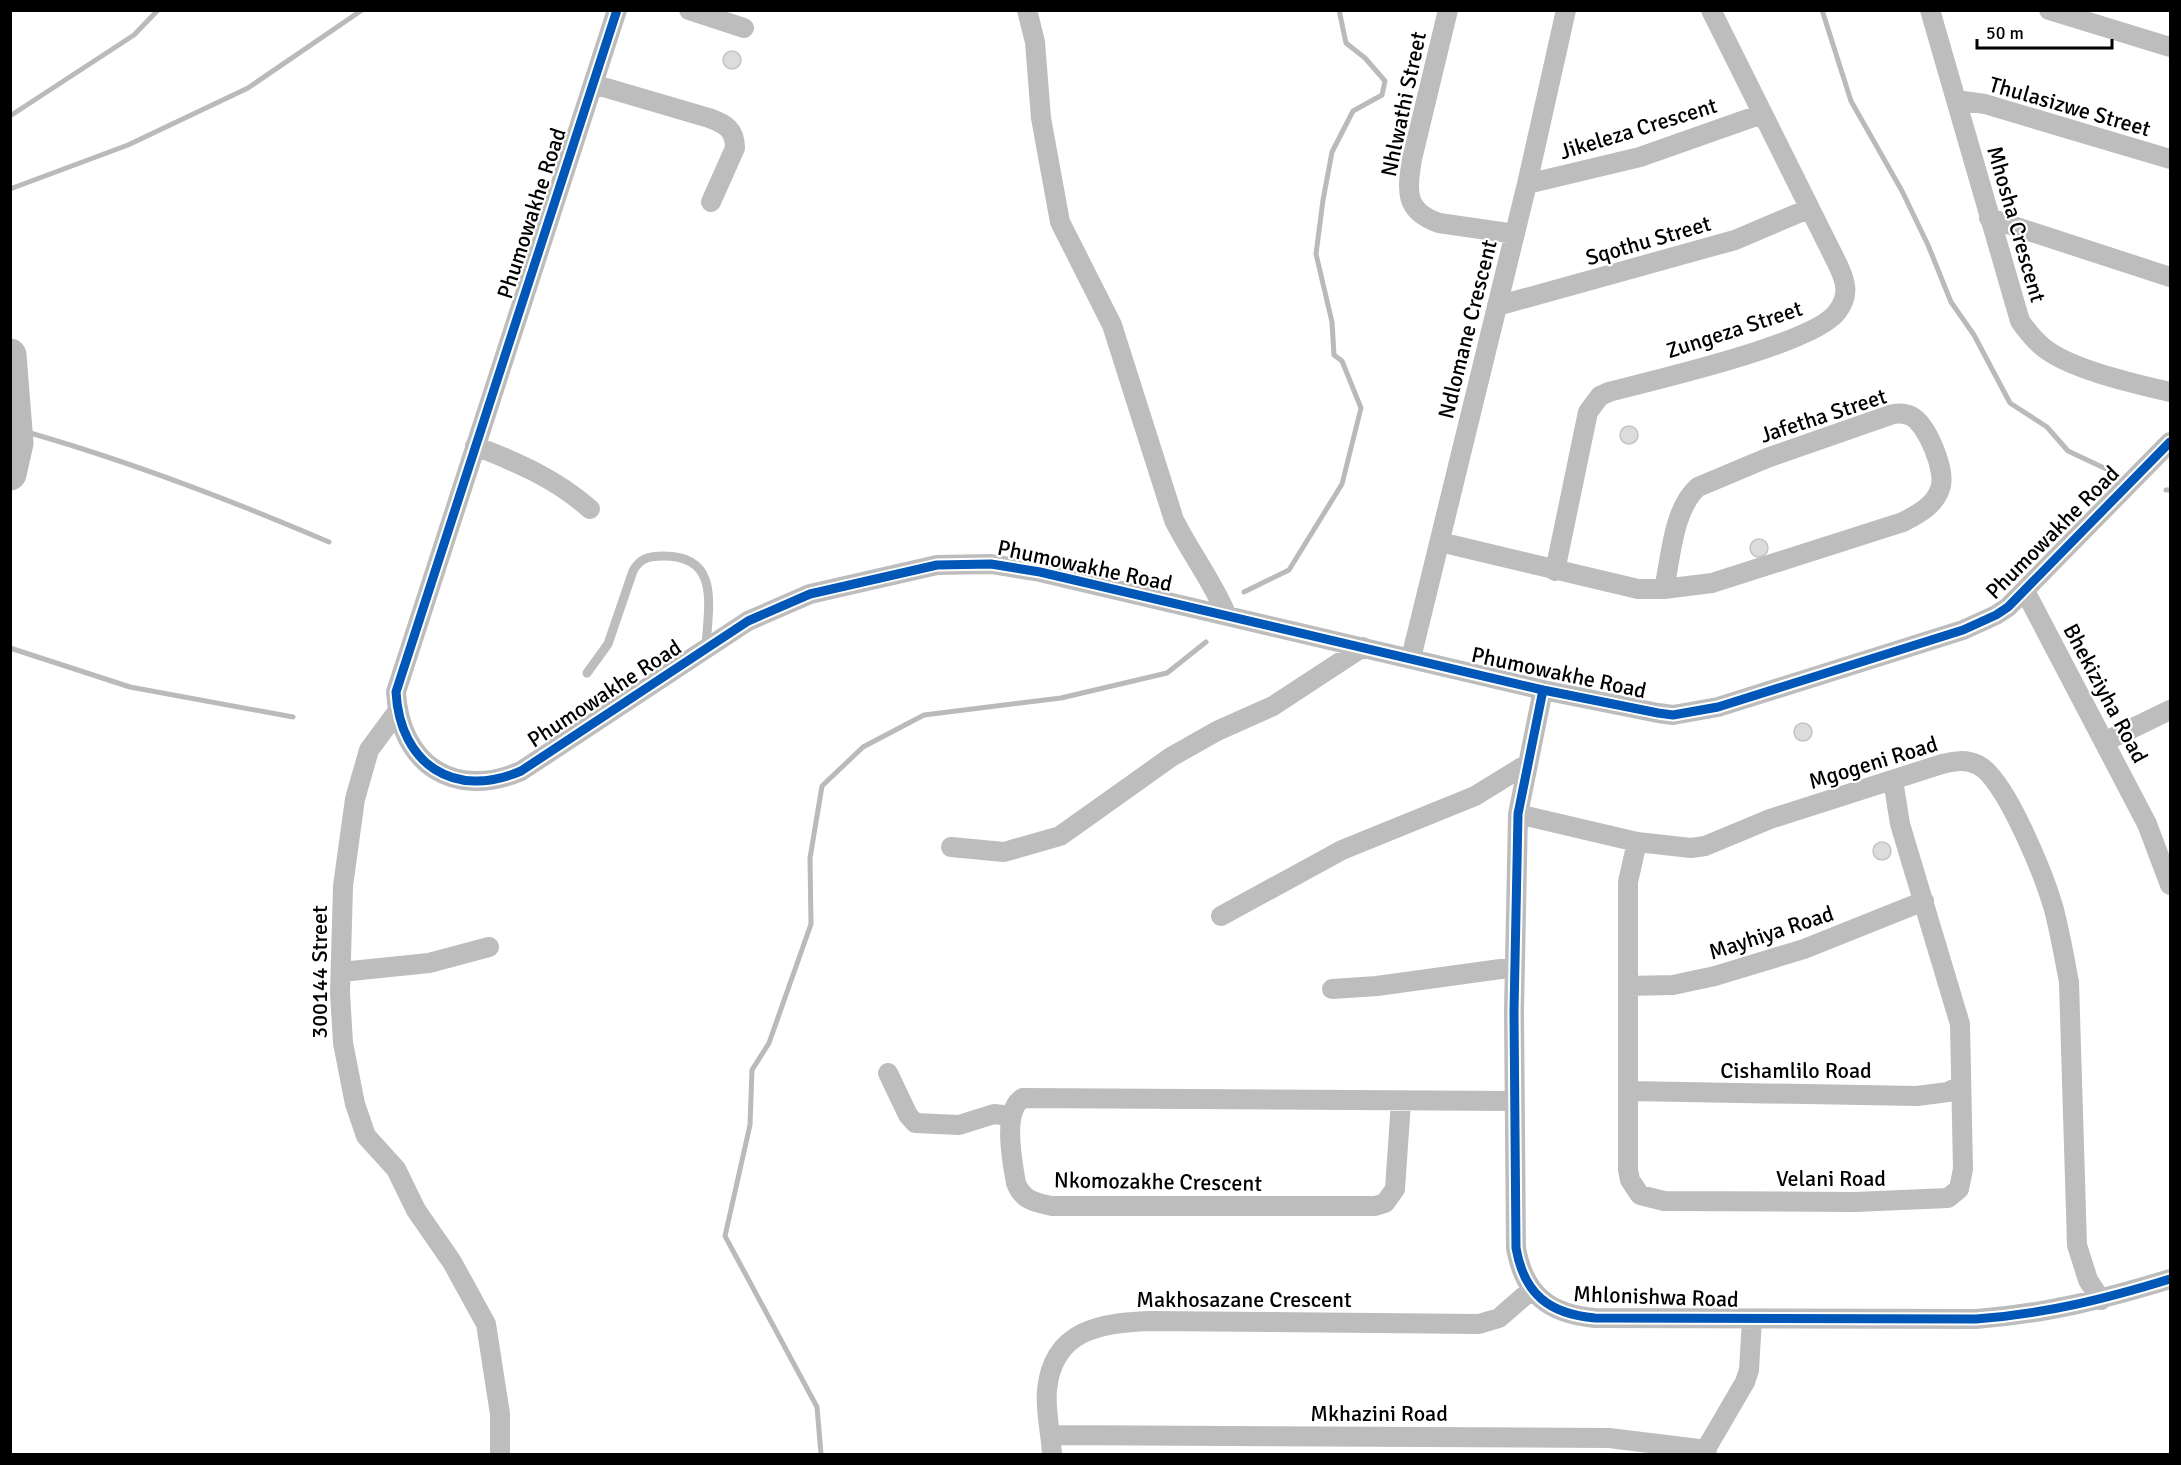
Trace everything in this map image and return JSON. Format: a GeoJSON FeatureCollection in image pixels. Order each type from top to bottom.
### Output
{"type":"FeatureCollection","features":[{"type":"Feature","properties":{"kind":"street","name":"Phumowakhe Road"},"geometry":{"type":"LineString","coordinates":[[617,10],[396,693],[401,729],[410,745],[432,768],[460,780],[483,783],[500,780],[521,771],[748,621],[778,606],[810,594],[913,570],[961,563],[991,564],[1040,572],[1543,690],[1666,714],[1718,707],[1963,630],[1996,615],[2025,591],[2170,442]]}},
{"type":"Feature","properties":{"kind":"street"},"geometry":{"type":"LineString","coordinates":[[689,10],[744,28]]}},
{"type":"Feature","properties":{"kind":"street"},"geometry":{"type":"LineString","coordinates":[[1027,10],[1036,54],[1041,118],[1060,222],[1112,325],[1174,520],[1186,544],[1213,582],[1227,616]]}},
{"type":"Feature","properties":{"kind":"street","name":"Nhlwathi Street"},"geometry":{"type":"LineString","coordinates":[[1448,10],[1412,159],[1409,180],[1412,204],[1422,215],[1439,223],[1515,234]]}},
{"type":"Feature","properties":{"kind":"street","name":"Ndlomane Crescent"},"geometry":{"type":"LineString","coordinates":[[1411,658],[1527,184],[1566,10]]}},
{"type":"Feature","properties":{"kind":"street","name":"Zungeza Street"},"geometry":{"type":"LineString","coordinates":[[1555,571],[1588,412],[1600,396],[1797,337],[1836,314],[1846,294],[1846,283],[1711,10]]}},
{"type":"Feature","properties":{"kind":"street","name":"Mhosha Crescent"},"geometry":{"type":"LineString","coordinates":[[1930,10],[2020,321],[2046,350],[2064,359],[2128,381],[2170,392]]}},
{"type":"Feature","properties":{"kind":"street"},"geometry":{"type":"LineString","coordinates":[[2049,10],[2170,47]]}},
{"type":"Feature","properties":{"kind":"street"},"geometry":{"type":"LineString","coordinates":[[593,84],[709,118],[727,126],[735,139],[735,148],[711,202]]}},
{"type":"Feature","properties":{"kind":"street","name":"Thulasizwe Street"},"geometry":{"type":"LineString","coordinates":[[1956,100],[1985,104],[2170,159]]}},
{"type":"Feature","properties":{"kind":"street","name":"Jikeleza Crescent"},"geometry":{"type":"LineString","coordinates":[[1527,184],[1640,157],[1762,114]]}},
{"type":"Feature","properties":{"kind":"street","name":"Sqothu Street"},"geometry":{"type":"LineString","coordinates":[[1497,306],[1735,240],[1808,208]]}},
{"type":"Feature","properties":{"kind":"street"},"geometry":{"type":"LineString","coordinates":[[1989,218],[2170,277]]}},
{"type":"Feature","properties":{"kind":"street","name":"Jafetha Street"},"geometry":{"type":"LineString","coordinates":[[1440,542],[1638,590],[1664,589],[1703,584],[1903,522],[1919,513],[1940,491],[1943,473],[1922,425],[1910,415],[1893,414],[1767,458],[1698,487],[1690,494],[1680,515],[1664,589]]}},
{"type":"Feature","properties":{"kind":"street"},"geometry":{"type":"LineString","coordinates":[[475,446],[543,475],[572,492],[590,509]]}},
{"type":"Feature","properties":{"kind":"street","name":"Bhekiziyha Road"},"geometry":{"type":"LineString","coordinates":[[2025,591],[2147,824],[2170,885]]}},
{"type":"Feature","properties":{"kind":"street"},"geometry":{"type":"LineString","coordinates":[[951,847],[1004,852],[1060,836],[1172,757],[1217,731],[1273,706],[1363,647]]}},
{"type":"Feature","properties":{"kind":"street"},"geometry":{"type":"LineString","coordinates":[[1531,1290],[1523,1278],[1516,1248],[1514,1101],[1518,814],[1543,690]]}},
{"type":"Feature","properties":{"kind":"street"},"geometry":{"type":"LineString","coordinates":[[2104,742],[2170,710]]}},
{"type":"Feature","properties":{"kind":"street","name":"300144 Street"},"geometry":{"type":"LineString","coordinates":[[397,712],[369,750],[359,780],[343,886],[340,972],[343,1042],[360,1122],[366,1136],[396,1169],[416,1210],[452,1262],[481,1313],[490,1342],[496,1382],[500,1414],[500,1455]]}},
{"type":"Feature","properties":{"kind":"street","name":"Mgogeni Road"},"geometry":{"type":"LineString","coordinates":[[1518,814],[1637,842],[1674,848],[1705,846],[1770,819],[1955,761],[1979,765],[2001,788],[2045,879],[2054,907],[2069,982],[2077,1245],[2088,1280],[2101,1300]]}},
{"type":"Feature","properties":{"kind":"street"},"geometry":{"type":"LineString","coordinates":[[1221,916],[1342,850],[1475,796],[1527,764]]}},
{"type":"Feature","properties":{"kind":"street","name":"Velani Road"},"geometry":{"type":"LineString","coordinates":[[1637,842],[1628,882],[1628,1170],[1634,1189],[1648,1199],[1696,1202],[1937,1201],[1948,1198],[1959,1189],[1963,1169],[1960,1024],[1900,824],[1893,780]]}},
{"type":"Feature","properties":{"kind":"street","name":"Mayhiya Road"},"geometry":{"type":"LineString","coordinates":[[1628,986],[1673,985],[1715,976],[1804,949],[1924,901]]}},
{"type":"Feature","properties":{"kind":"street"},"geometry":{"type":"LineString","coordinates":[[340,972],[429,963],[489,947]]}},
{"type":"Feature","properties":{"kind":"street"},"geometry":{"type":"LineString","coordinates":[[1332,988],[1377,986],[1515,967]]}},
{"type":"Feature","properties":{"kind":"street"},"geometry":{"type":"LineString","coordinates":[[888,1073],[908,1115],[915,1123],[959,1125],[994,1114],[1010,1116],[1016,1102],[1033,1097],[1401,1102],[1514,1101]]}},
{"type":"Feature","properties":{"kind":"street","name":"Cishamlilo Road"},"geometry":{"type":"LineString","coordinates":[[1628,1091],[1917,1096],[1948,1092],[1961,1085]]}},
{"type":"Feature","properties":{"kind":"street","name":"Nkomozakhe Crescent"},"geometry":{"type":"LineString","coordinates":[[1010,1116],[1016,1183],[1019,1192],[1039,1204],[1375,1206],[1385,1203],[1395,1189],[1401,1102]]}},
{"type":"Feature","properties":{"kind":"street","name":"Mhlonishwa Road"},"geometry":{"type":"LineString","coordinates":[[1531,1290],[1545,1303],[1576,1317],[1976,1319],[2031,1315],[2101,1300],[2170,1279]]}},
{"type":"Feature","properties":{"kind":"street","name":"Makhosazane Crescent"},"geometry":{"type":"LineString","coordinates":[[1052,1455],[1047,1391],[1056,1358],[1082,1333],[1095,1327],[1110,1323],[1150,1321],[1479,1324],[1499,1318],[1531,1290]]}},
{"type":"Feature","properties":{"kind":"street"},"geometry":{"type":"LineString","coordinates":[[1705,1452],[1745,1382],[1752,1319]]}},
{"type":"Feature","properties":{"kind":"street","name":"Mkhazini Road"},"geometry":{"type":"LineString","coordinates":[[1051,1434],[1609,1438],[1705,1452]]}},
{"type":"Feature","properties":{"kind":"lane"},"geometry":{"type":"LineString","coordinates":[[587,673],[608,644],[637,563],[655,556],[683,558],[701,569],[708,589],[705,649]]}},
{"type":"Feature","properties":{"kind":"building"},"geometry":{"type":"Polygon","coordinates":[[[732,51],[738,54],[741,60],[738,66],[732,69],[726,66],[723,60],[726,54],[732,51]]]}},
{"type":"Feature","properties":{"kind":"building"},"geometry":{"type":"Polygon","coordinates":[[[1629,426],[1635,429],[1638,435],[1635,441],[1629,444],[1623,441],[1620,435],[1623,429],[1629,426]]]}},
{"type":"Feature","properties":{"kind":"building"},"geometry":{"type":"Polygon","coordinates":[[[1759,539],[1765,542],[1768,548],[1765,554],[1759,557],[1753,554],[1750,548],[1753,542],[1759,539]]]}},
{"type":"Feature","properties":{"kind":"building"},"geometry":{"type":"Polygon","coordinates":[[[1803,723],[1809,726],[1812,732],[1809,738],[1803,741],[1797,738],[1794,732],[1797,726],[1803,723]]]}},
{"type":"Feature","properties":{"kind":"building"},"geometry":{"type":"Polygon","coordinates":[[[1882,842],[1888,845],[1891,851],[1888,857],[1882,860],[1876,857],[1873,851],[1876,845],[1882,842]]]}},
{"type":"Feature","properties":{"kind":"waterway"},"geometry":{"type":"LineString","coordinates":[[10,116],[134,35],[158,10]]}},
{"type":"Feature","properties":{"kind":"waterway"},"geometry":{"type":"LineString","coordinates":[[10,189],[128,145],[248,88],[362,10]]}},
{"type":"Feature","properties":{"kind":"waterway"},"geometry":{"type":"LineString","coordinates":[[1244,592],[1289,570],[1342,484],[1361,408],[1342,361],[1334,355],[1332,322],[1316,254],[1332,152],[1353,111],[1382,95],[1385,81],[1365,58],[1346,43],[1339,10]]}},
{"type":"Feature","properties":{"kind":"waterway"},"geometry":{"type":"LineString","coordinates":[[1822,10],[1851,101],[1902,191],[1928,245],[1951,302],[1974,335],[2010,403],[2047,427],[2068,451],[2117,474]]}},
{"type":"Feature","properties":{"kind":"waterway"},"geometry":{"type":"LineString","coordinates":[[10,355],[17,443],[10,474]]}},
{"type":"Feature","properties":{"kind":"waterway"},"geometry":{"type":"LineString","coordinates":[[16,429],[174,480],[329,542]]}},
{"type":"Feature","properties":{"kind":"waterway"},"geometry":{"type":"LineString","coordinates":[[821,1454],[817,1407],[725,1236],[750,1125],[752,1070],[769,1043],[811,924],[810,858],[822,786],[863,747],[924,715],[1061,698],[1167,673],[1206,642]]}},
{"type":"Feature","properties":{"kind":"waterway"},"geometry":{"type":"LineString","coordinates":[[10,648],[130,687],[293,717]]}},
{"type":"Feature","properties":{"kind":"cycle path"},"geometry":{"type":"LineString","coordinates":[[617,10],[396,692],[400,717],[408,739],[420,756],[435,769],[453,778],[474,781],[497,779],[521,771],[748,621],[810,594],[937,565],[991,564],[1040,572],[1543,690],[1658,713],[1673,715],[1718,707],[1963,630],[1996,615],[2008,607],[2170,442]]}},
{"type":"Feature","properties":{"kind":"cycle path"},"geometry":{"type":"LineString","coordinates":[[1543,690],[1518,814],[1514,1011],[1516,1248],[1525,1278],[1541,1299],[1564,1312],[1595,1318],[1976,1319],[2074,1305],[2170,1279]]}}]}
